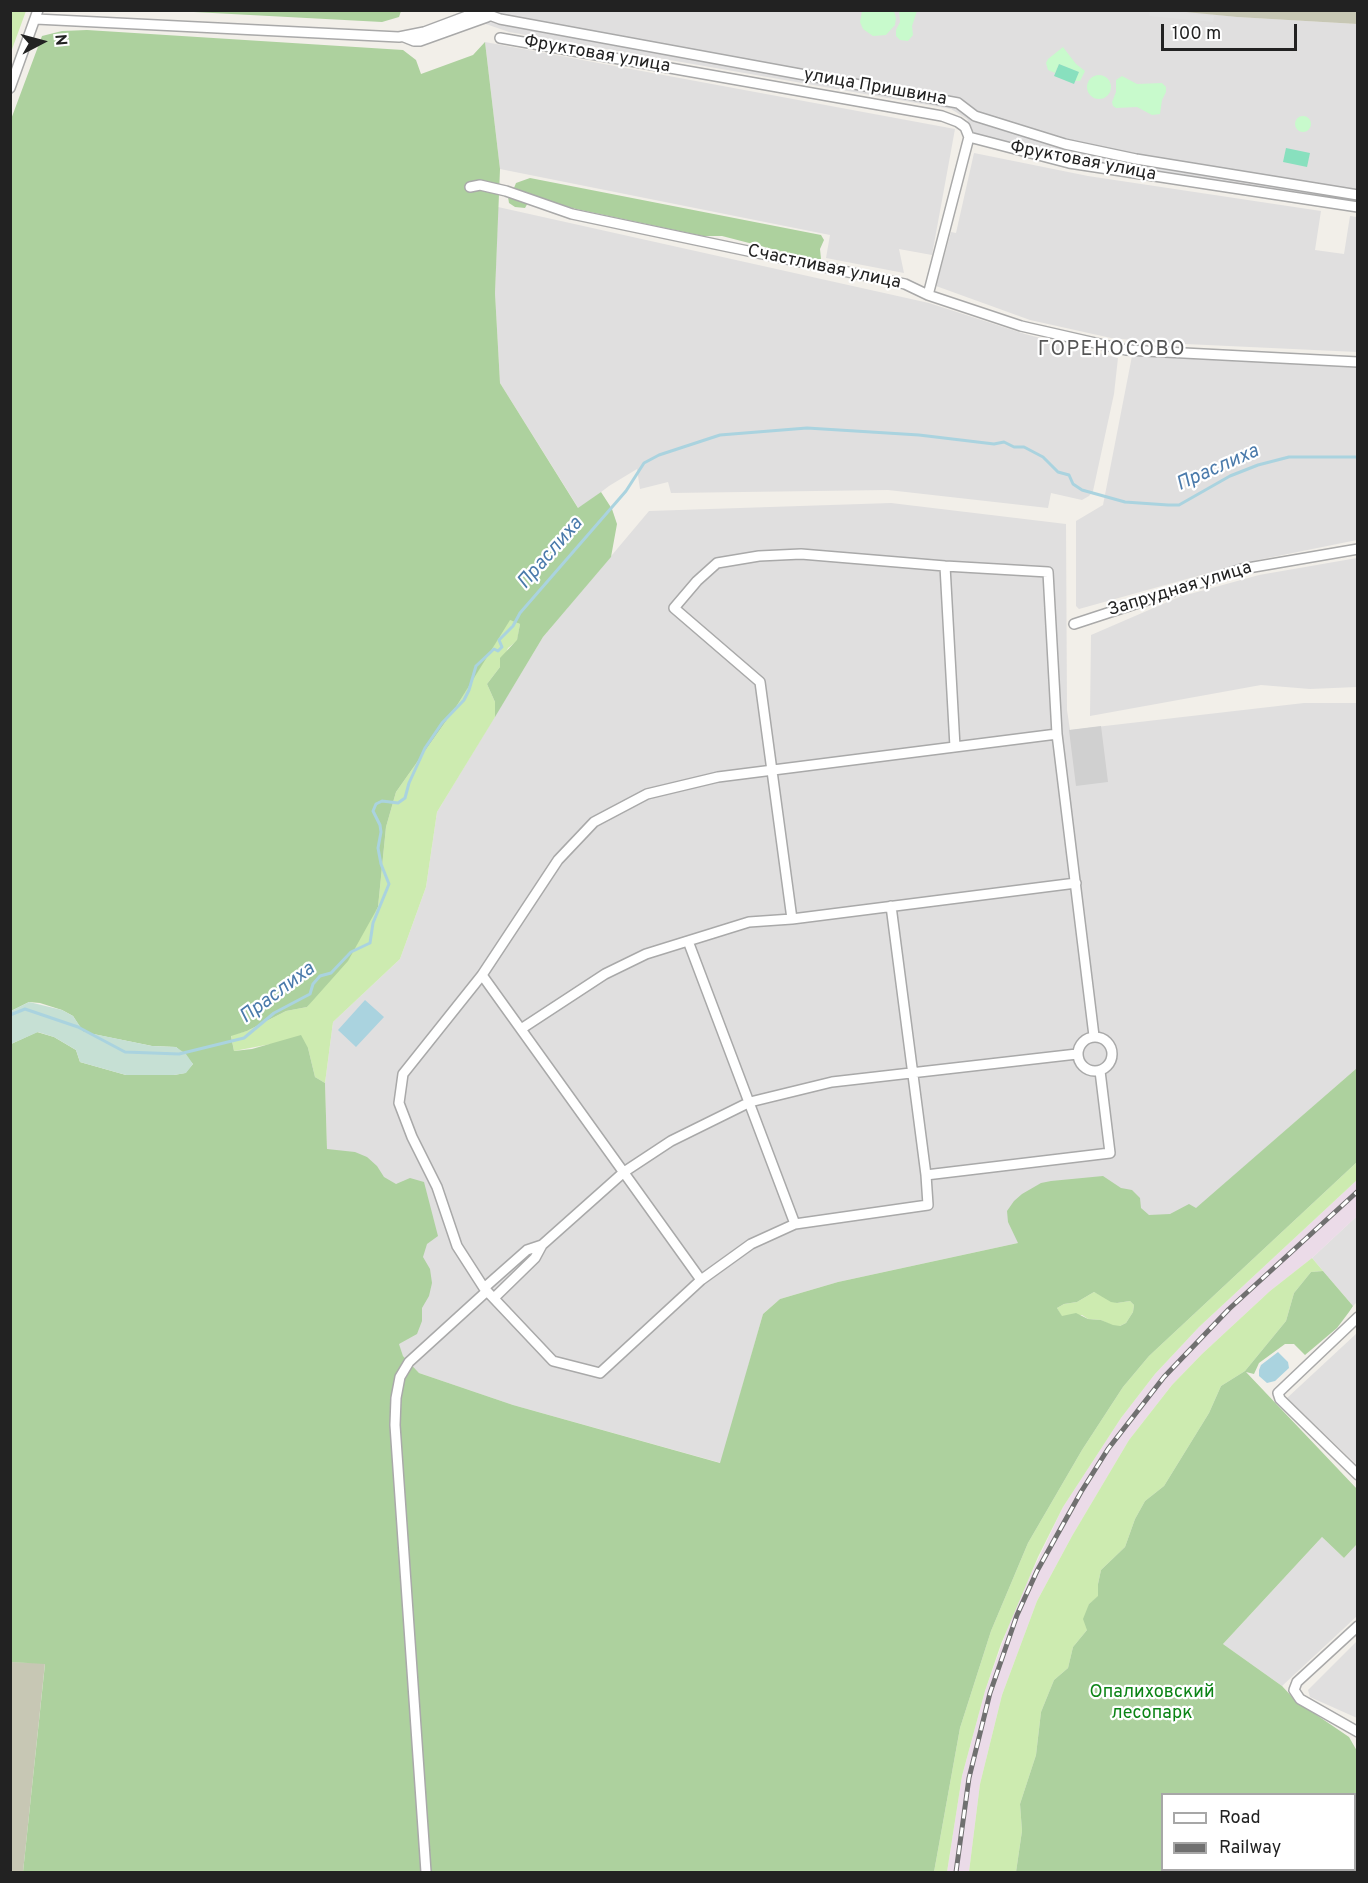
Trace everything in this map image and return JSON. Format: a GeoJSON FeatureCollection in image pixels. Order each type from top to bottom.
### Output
{"type":"FeatureCollection","features":[{"type":"Feature","properties":{"kind":"street","name":"улица Пришвина"},"geometry":{"type":"LineString","coordinates":[[37,15],[404,37],[414,41],[420,41],[492,16],[500,20],[958,103],[975,116],[986,120],[1065,144],[1136,159],[1358,195]]}},
{"type":"Feature","properties":{"kind":"street"},"geometry":{"type":"LineString","coordinates":[[10,88],[37,15]]}},
{"type":"Feature","properties":{"kind":"street","name":"Фруктовая улица"},"geometry":{"type":"LineString","coordinates":[[500,38],[942,116],[965,127],[969,137],[1069,163],[1358,207]]}},
{"type":"Feature","properties":{"kind":"street"},"geometry":{"type":"LineString","coordinates":[[928,295],[969,137]]}},
{"type":"Feature","properties":{"kind":"street","name":"Счастливая улица"},"geometry":{"type":"LineString","coordinates":[[470,187],[480,185],[506,191],[572,214],[905,284],[928,295],[1021,326],[1126,350],[1358,362]]}},
{"type":"Feature","properties":{"kind":"street","name":"Запрудная улица"},"geometry":{"type":"LineString","coordinates":[[1074,624],[1242,569],[1358,549]]}},
{"type":"Feature","properties":{"kind":"street"},"geometry":{"type":"LineString","coordinates":[[792,919],[760,682],[674,608],[717,563],[759,556],[801,554],[1048,572],[1058,734],[1094,1036]]}},
{"type":"Feature","properties":{"kind":"street"},"geometry":{"type":"LineString","coordinates":[[945,566],[955,747]]}},
{"type":"Feature","properties":{"kind":"street"},"geometry":{"type":"LineString","coordinates":[[891,906],[928,1205],[795,1224],[751,1244],[701,1280],[600,1373],[553,1361],[488,1293],[457,1246],[437,1187],[412,1137],[399,1103],[403,1074],[482,975],[558,860],[594,822],[647,794],[718,777],[1058,734]]}},
{"type":"Feature","properties":{"kind":"street"},"geometry":{"type":"LineString","coordinates":[[521,1029],[605,974],[646,954],[749,922],[792,919],[1076,883]]}},
{"type":"Feature","properties":{"kind":"street"},"geometry":{"type":"LineString","coordinates":[[688,940],[795,1224]]}},
{"type":"Feature","properties":{"kind":"street"},"geometry":{"type":"LineString","coordinates":[[482,975],[701,1280]]}},
{"type":"Feature","properties":{"kind":"street"},"geometry":{"type":"LineString","coordinates":[[1094,1036],[1104,1039],[1111,1046],[1113,1056],[1108,1066],[1100,1071],[1089,1071],[1080,1064],[1077,1054],[1080,1045],[1086,1039],[1094,1036]]}},
{"type":"Feature","properties":{"kind":"street"},"geometry":{"type":"LineString","coordinates":[[426,1872],[395,1425],[396,1398],[400,1377],[409,1362],[488,1293],[535,1258],[542,1245],[624,1172],[671,1141],[750,1102],[832,1082],[1077,1054]]}},
{"type":"Feature","properties":{"kind":"street"},"geometry":{"type":"LineString","coordinates":[[926,1175],[1110,1153],[1100,1071]]}},
{"type":"Feature","properties":{"kind":"street"},"geometry":{"type":"LineString","coordinates":[[488,1293],[527,1250],[542,1245]]}},
{"type":"Feature","properties":{"kind":"street"},"geometry":{"type":"LineString","coordinates":[[1357,1475],[1280,1399],[1278,1393],[1358,1317]]}},
{"type":"Feature","properties":{"kind":"street"},"geometry":{"type":"LineString","coordinates":[[1358,1626],[1297,1682],[1294,1690],[1300,1699],[1358,1732]]}},
{"type":"Feature","properties":{"kind":"shaded area"},"geometry":{"type":"Polygon","coordinates":[[[1176,10],[1237,17],[1357,24],[1357,206],[1069,160],[975,136],[967,119],[951,109],[509,32],[483,23],[479,11],[1176,10]]]}},
{"type":"Feature","properties":{"kind":"shaded area"},"geometry":{"type":"Polygon","coordinates":[[[1150,11],[1214,16],[1213,22],[1149,16],[1150,11]]]}},
{"type":"Feature","properties":{"kind":"shaded area"},"geometry":{"type":"Polygon","coordinates":[[[1176,11],[1357,11],[1357,24],[1237,17],[1176,11]]]}},
{"type":"Feature","properties":{"kind":"shaded area"},"geometry":{"type":"Polygon","coordinates":[[[485,42],[955,129],[932,255],[899,249],[904,273],[826,258],[830,235],[500,169],[485,42]]]}},
{"type":"Feature","properties":{"kind":"shaded area"},"geometry":{"type":"Polygon","coordinates":[[[974,153],[1088,176],[1321,211],[1315,250],[1344,254],[1350,216],[1357,217],[1357,352],[1164,343],[1111,338],[1030,320],[936,286],[951,232],[956,233],[974,153]]]}},
{"type":"Feature","properties":{"kind":"shaded area"},"geometry":{"type":"Polygon","coordinates":[[[1088,156],[1184,170],[1184,176],[1088,161],[1088,156]]]}},
{"type":"Feature","properties":{"kind":"shaded area"},"geometry":{"type":"Polygon","coordinates":[[[498,207],[929,303],[1025,334],[1118,358],[1114,394],[1093,491],[1082,500],[1051,493],[1048,508],[888,490],[671,493],[668,482],[640,489],[637,469],[609,486],[579,509],[500,383],[495,293],[498,207]]]}},
{"type":"Feature","properties":{"kind":"shaded area"},"geometry":{"type":"Polygon","coordinates":[[[1132,356],[1357,367],[1357,540],[1248,562],[1079,609],[1076,606],[1076,521],[1103,505],[1132,356]]]}},
{"type":"Feature","properties":{"kind":"shaded area"},"geometry":{"type":"Polygon","coordinates":[[[891,503],[1066,524],[1067,710],[1070,730],[1304,703],[1357,703],[1357,1068],[1155,1245],[1018,1243],[838,1282],[780,1299],[763,1314],[721,1463],[513,1405],[419,1373],[403,1356],[327,1149],[325,1083],[333,1022],[400,959],[426,887],[437,812],[543,637],[649,511],[891,503]]]}},
{"type":"Feature","properties":{"kind":"shaded area"},"geometry":{"type":"Polygon","coordinates":[[[1357,558],[1357,687],[1310,689],[1261,685],[1090,716],[1091,635],[1179,597],[1259,575],[1357,558]]]}},
{"type":"Feature","properties":{"kind":"shaded area"},"geometry":{"type":"Polygon","coordinates":[[[1101,726],[1108,782],[1076,786],[1069,730],[1101,726]]]}},
{"type":"Feature","properties":{"kind":"shaded area"},"geometry":{"type":"Polygon","coordinates":[[[29,1002],[62,1010],[73,1016],[84,1032],[152,1046],[176,1047],[186,1054],[193,1064],[186,1073],[174,1075],[126,1075],[80,1062],[76,1050],[54,1037],[38,1032],[11,1044],[11,1011],[29,1002]]]}},
{"type":"Feature","properties":{"kind":"shaded area"},"geometry":{"type":"Polygon","coordinates":[[[1357,1180],[1357,1216],[1312,1258],[1270,1291],[1172,1385],[1129,1440],[1072,1536],[1037,1601],[1002,1695],[980,1784],[969,1872],[947,1872],[962,1776],[985,1691],[1016,1605],[1063,1507],[1121,1418],[1155,1374],[1199,1327],[1357,1180]]]}},
{"type":"Feature","properties":{"kind":"shaded area"},"geometry":{"type":"Polygon","coordinates":[[[1357,1216],[1357,1302],[1353,1306],[1312,1258],[1357,1216]]]}},
{"type":"Feature","properties":{"kind":"shaded area"},"geometry":{"type":"Polygon","coordinates":[[[1357,1333],[1358,1465],[1287,1398],[1357,1333]]]}},
{"type":"Feature","properties":{"kind":"shaded area"},"geometry":{"type":"Polygon","coordinates":[[[1322,1537],[1344,1558],[1357,1544],[1357,1616],[1282,1686],[1223,1644],[1322,1537]]]}},
{"type":"Feature","properties":{"kind":"shaded area"},"geometry":{"type":"Polygon","coordinates":[[[1357,1641],[1357,1718],[1310,1697],[1308,1690],[1357,1641]]]}},
{"type":"Feature","properties":{"kind":"shaded area"},"geometry":{"type":"Polygon","coordinates":[[[11,1662],[45,1663],[23,1872],[11,1872],[11,1662]]]}},
{"type":"Feature","properties":{"kind":"green space"},"geometry":{"type":"Polygon","coordinates":[[[401,10],[399,17],[382,22],[175,11],[401,10]]]}},
{"type":"Feature","properties":{"kind":"green space"},"geometry":{"type":"Polygon","coordinates":[[[10,11],[26,11],[11,52],[10,11]]]}},
{"type":"Feature","properties":{"kind":"green space"},"geometry":{"type":"Polygon","coordinates":[[[862,11],[894,11],[895,25],[886,35],[873,36],[863,29],[860,22],[862,11]]]}},
{"type":"Feature","properties":{"kind":"green space"},"geometry":{"type":"Polygon","coordinates":[[[899,11],[917,11],[912,26],[913,35],[908,41],[900,40],[896,36],[900,22],[899,11]]]}},
{"type":"Feature","properties":{"kind":"green space"},"geometry":{"type":"Polygon","coordinates":[[[87,30],[403,50],[416,60],[421,74],[473,55],[485,42],[500,169],[495,293],[500,383],[578,508],[601,492],[612,509],[617,524],[611,557],[543,637],[495,717],[495,702],[487,684],[500,667],[500,658],[517,640],[520,624],[510,620],[456,707],[396,792],[386,827],[378,907],[348,961],[307,1007],[286,1011],[247,1031],[231,1036],[234,1051],[252,1049],[301,1035],[308,1048],[315,1077],[325,1083],[327,1149],[355,1152],[367,1157],[384,1177],[396,1184],[410,1178],[424,1182],[438,1236],[427,1244],[423,1257],[430,1269],[432,1283],[429,1296],[422,1308],[422,1321],[417,1334],[399,1344],[403,1356],[419,1373],[513,1405],[720,1463],[763,1314],[780,1299],[838,1282],[1018,1243],[1008,1222],[1007,1211],[1022,1194],[1041,1183],[1103,1176],[1121,1188],[1132,1190],[1140,1198],[1141,1208],[1149,1215],[1170,1214],[1189,1204],[1196,1208],[1357,1068],[1357,1162],[1149,1356],[1123,1387],[1082,1450],[1028,1543],[991,1631],[960,1728],[934,1872],[23,1872],[45,1664],[11,1662],[11,1044],[37,1032],[54,1037],[76,1050],[80,1062],[126,1075],[174,1075],[185,1073],[193,1064],[176,1047],[152,1046],[83,1032],[73,1016],[40,1003],[29,1002],[11,1011],[10,122],[42,36],[62,31],[87,30]],[[1094,1292],[1077,1302],[1064,1304],[1057,1308],[1062,1316],[1076,1313],[1088,1319],[1101,1320],[1113,1325],[1120,1326],[1126,1323],[1133,1312],[1134,1305],[1130,1301],[1111,1302],[1094,1292]]]}},
{"type":"Feature","properties":{"kind":"green space"},"geometry":{"type":"Polygon","coordinates":[[[1063,47],[1076,64],[1085,71],[1080,81],[1075,81],[1079,72],[1059,64],[1055,73],[1048,70],[1046,63],[1048,59],[1063,47]]]}},
{"type":"Feature","properties":{"kind":"green space"},"geometry":{"type":"Polygon","coordinates":[[[1059,64],[1079,72],[1074,84],[1054,76],[1059,64]]]}},
{"type":"Feature","properties":{"kind":"green space"},"geometry":{"type":"Polygon","coordinates":[[[1099,75],[1108,78],[1111,87],[1108,96],[1099,99],[1090,96],[1087,87],[1090,78],[1099,75]]]}},
{"type":"Feature","properties":{"kind":"green space"},"geometry":{"type":"Polygon","coordinates":[[[1122,76],[1137,84],[1162,83],[1166,87],[1160,114],[1152,115],[1137,107],[1116,108],[1113,106],[1116,80],[1122,76]]]}},
{"type":"Feature","properties":{"kind":"green space"},"geometry":{"type":"Polygon","coordinates":[[[1303,116],[1311,124],[1303,132],[1295,124],[1303,116]]]}},
{"type":"Feature","properties":{"kind":"green space"},"geometry":{"type":"Polygon","coordinates":[[[1286,148],[1310,153],[1307,167],[1283,162],[1286,148]]]}},
{"type":"Feature","properties":{"kind":"green space"},"geometry":{"type":"Polygon","coordinates":[[[530,178],[821,235],[824,240],[820,249],[821,259],[811,259],[722,236],[703,236],[576,209],[535,197],[530,199],[525,208],[515,207],[509,203],[508,197],[516,183],[530,178]]]}},
{"type":"Feature","properties":{"kind":"green space"},"geometry":{"type":"Polygon","coordinates":[[[509,619],[520,624],[517,641],[508,648],[500,667],[487,684],[495,702],[495,717],[437,812],[426,887],[400,959],[333,1022],[325,1083],[315,1077],[308,1048],[271,1044],[234,1051],[231,1035],[247,1031],[286,1011],[307,1007],[378,907],[386,827],[396,792],[456,707],[509,619]]]}},
{"type":"Feature","properties":{"kind":"green space"},"geometry":{"type":"Polygon","coordinates":[[[1357,1162],[1357,1180],[1199,1327],[1155,1374],[1121,1418],[1063,1507],[1038,1557],[1001,1644],[985,1691],[962,1776],[947,1872],[934,1872],[960,1728],[991,1631],[1028,1543],[1082,1450],[1123,1387],[1149,1356],[1357,1162]]]}},
{"type":"Feature","properties":{"kind":"green space"},"geometry":{"type":"Polygon","coordinates":[[[1312,1258],[1323,1271],[1311,1272],[1294,1293],[1286,1321],[1245,1371],[1221,1386],[1209,1413],[1164,1486],[1145,1501],[1135,1519],[1125,1547],[1101,1570],[1098,1597],[1089,1604],[1087,1630],[1073,1647],[1068,1668],[1054,1680],[1041,1712],[1036,1755],[1020,1804],[1022,1831],[1016,1872],[969,1872],[980,1784],[1002,1695],[1037,1601],[1072,1536],[1129,1440],[1172,1385],[1270,1291],[1312,1258]]]}},
{"type":"Feature","properties":{"kind":"green space","name":"Опалиховский лесопарк"},"geometry":{"type":"Polygon","coordinates":[[[1323,1271],[1353,1306],[1337,1328],[1305,1355],[1294,1344],[1285,1344],[1259,1363],[1254,1374],[1246,1372],[1357,1489],[1357,1544],[1344,1558],[1322,1537],[1223,1644],[1282,1686],[1296,1701],[1349,1737],[1357,1751],[1357,1872],[1016,1872],[1022,1831],[1020,1804],[1036,1755],[1041,1712],[1054,1680],[1068,1668],[1073,1647],[1087,1630],[1083,1619],[1089,1604],[1098,1596],[1101,1570],[1125,1547],[1135,1519],[1145,1501],[1164,1486],[1209,1413],[1221,1386],[1245,1371],[1286,1321],[1294,1293],[1311,1272],[1323,1271]]]}},
{"type":"Feature","properties":{"kind":"green space"},"geometry":{"type":"Polygon","coordinates":[[[1094,1292],[1117,1303],[1130,1301],[1134,1305],[1133,1312],[1126,1323],[1113,1326],[1082,1315],[1062,1317],[1057,1308],[1064,1304],[1077,1302],[1094,1292]]]}},
{"type":"Feature","properties":{"kind":"water"},"geometry":{"type":"Polygon","coordinates":[[[365,1000],[384,1017],[356,1047],[338,1030],[365,1000]]]}},
{"type":"Feature","properties":{"kind":"water"},"geometry":{"type":"Polygon","coordinates":[[[1278,1352],[1288,1362],[1289,1368],[1275,1381],[1267,1383],[1259,1376],[1259,1370],[1261,1365],[1278,1352]]]}},
{"type":"Feature","properties":{"kind":"waterway","name":"Праслиха"},"geometry":{"type":"LineString","coordinates":[[10,1015],[25,1009],[78,1027],[125,1052],[179,1054],[244,1038],[274,1013],[310,994],[313,984],[320,976],[331,973],[351,952],[370,943],[373,923],[389,884],[381,864],[378,848],[381,832],[373,811],[376,804],[382,801],[398,803],[405,798],[409,783],[425,748],[442,723],[464,700],[476,666],[494,649],[498,651],[502,647],[499,640],[513,626],[520,613],[626,491],[644,463],[659,455],[720,435],[807,428],[919,435],[994,444],[1004,442],[1014,447],[1024,447],[1043,457],[1058,472],[1069,475],[1073,484],[1082,490],[1125,502],[1168,505],[1179,505],[1230,476],[1258,465],[1289,457],[1358,457]]}},
{"type":"Feature","properties":{"kind":"railway"},"geometry":{"type":"LineString","coordinates":[[956,1872],[969,1778],[990,1693],[1017,1615],[1037,1571],[1081,1492],[1108,1449],[1164,1377],[1229,1309],[1358,1191]]}},
{"type":"Feature","properties":{"kind":"district","name":"ГОРЕНОСОВО"},"geometry":{"type":"Point","coordinates":[1112,351]}}]}
